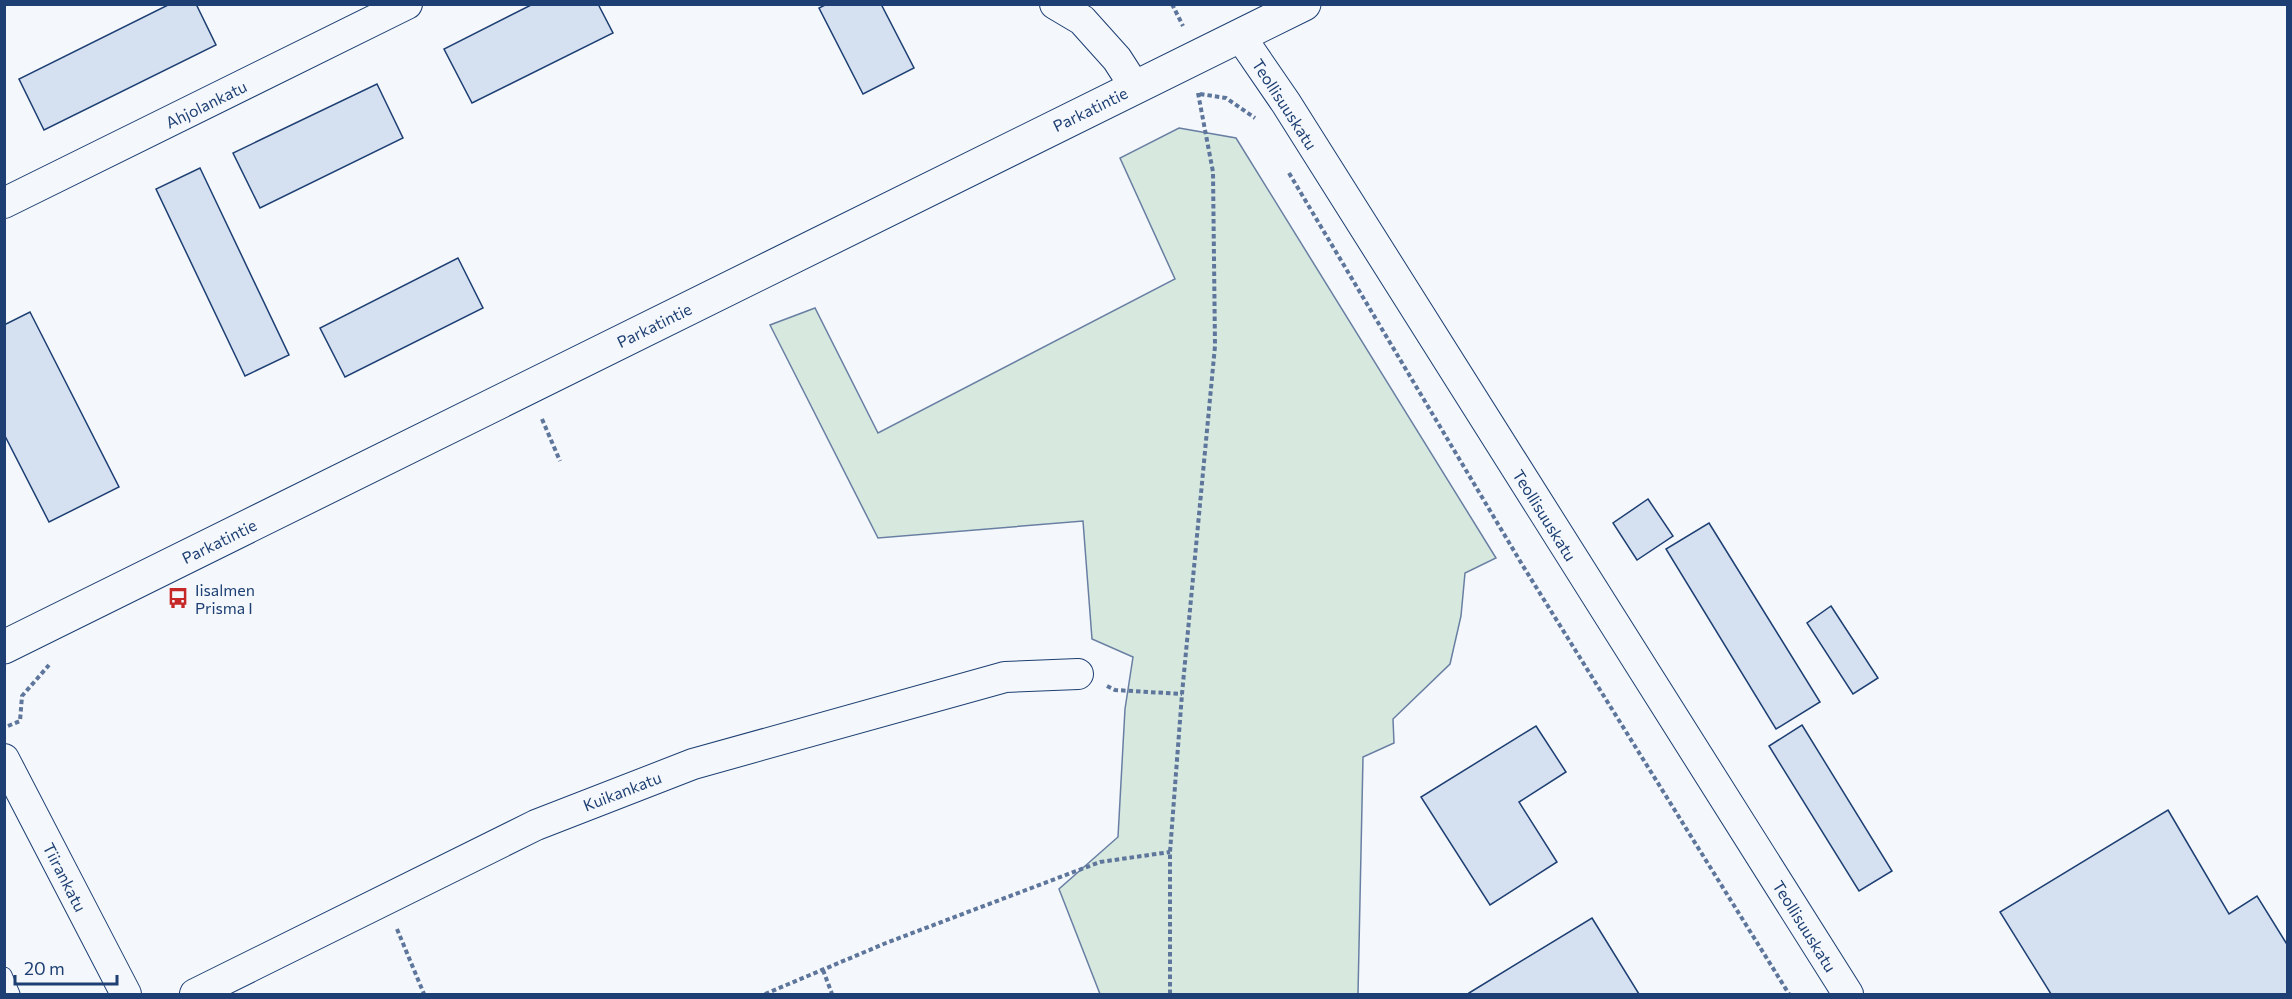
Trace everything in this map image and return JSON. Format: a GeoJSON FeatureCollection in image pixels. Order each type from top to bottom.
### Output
{"type":"FeatureCollection","features":[{"type":"Feature","properties":{"kind":"street","name":"Ahjolankatu"},"geometry":{"type":"LineString","coordinates":[[4,203],[408,4]]}},
{"type":"Feature","properties":{"kind":"street"},"geometry":{"type":"LineString","coordinates":[[1055,4],[1082,20],[1117,59],[1135,87]]}},
{"type":"Feature","properties":{"kind":"street","name":"Parkatintie"},"geometry":{"type":"LineString","coordinates":[[4,647],[1304,4]]}},
{"type":"Feature","properties":{"kind":"street","name":"Teollisuuskatu"},"geometry":{"type":"LineString","coordinates":[[1240,36],[1286,103],[1848,994]]}},
{"type":"Feature","properties":{"kind":"street","name":"Kuikankatu"},"geometry":{"type":"LineString","coordinates":[[195,994],[536,825],[693,764],[1005,677],[1078,675]]}},
{"type":"Feature","properties":{"kind":"street","name":"Tiirankatu"},"geometry":{"type":"LineString","coordinates":[[4,759],[126,994]]}},
{"type":"Feature","properties":{"kind":"lane"},"geometry":{"type":"LineString","coordinates":[[4,975],[12,994]]}},
{"type":"Feature","properties":{"kind":"path"},"geometry":{"type":"LineString","coordinates":[[1172,4],[1185,29]]}},
{"type":"Feature","properties":{"kind":"path"},"geometry":{"type":"LineString","coordinates":[[1170,994],[1170,852],[1182,694],[1215,346],[1213,172],[1198,94],[1226,98],[1256,119]]}},
{"type":"Feature","properties":{"kind":"path"},"geometry":{"type":"LineString","coordinates":[[1287,170],[1524,566],[1789,994]]}},
{"type":"Feature","properties":{"kind":"path"},"geometry":{"type":"LineString","coordinates":[[542,419],[560,461]]}},
{"type":"Feature","properties":{"kind":"path"},"geometry":{"type":"LineString","coordinates":[[1078,675],[1115,690],[1182,694]]}},
{"type":"Feature","properties":{"kind":"path"},"geometry":{"type":"LineString","coordinates":[[765,994],[886,943],[1100,862],[1170,852]]}},
{"type":"Feature","properties":{"kind":"path"},"geometry":{"type":"LineString","coordinates":[[386,900],[424,994]]}},
{"type":"Feature","properties":{"kind":"path"},"geometry":{"type":"LineString","coordinates":[[824,970],[832,994]]}},
{"type":"Feature","properties":{"kind":"shaded area"},"geometry":{"type":"Polygon","coordinates":[[[1179,128],[1236,138],[1496,558],[1465,573],[1461,616],[1450,664],[1393,719],[1394,743],[1363,757],[1358,994],[1100,994],[1059,889],[1118,837],[1125,709],[1133,657],[1092,639],[1083,521],[878,538],[770,325],[815,308],[878,433],[1175,279],[1120,158],[1179,128]]]}},
{"type":"Feature","properties":{"kind":"building"},"geometry":{"type":"Polygon","coordinates":[[[170,4],[196,4],[216,45],[44,130],[19,79],[170,4]]]}},
{"type":"Feature","properties":{"kind":"building"},"geometry":{"type":"Polygon","coordinates":[[[533,4],[598,4],[613,33],[472,103],[444,49],[533,4]]]}},
{"type":"Feature","properties":{"kind":"building"},"geometry":{"type":"Polygon","coordinates":[[[827,4],[881,4],[914,68],[863,94],[819,8],[827,4]]]}},
{"type":"Feature","properties":{"kind":"building"},"geometry":{"type":"Polygon","coordinates":[[[377,84],[403,138],[260,208],[233,153],[377,84]]]}},
{"type":"Feature","properties":{"kind":"building"},"geometry":{"type":"Polygon","coordinates":[[[200,168],[289,355],[245,376],[156,189],[200,168]]]}},
{"type":"Feature","properties":{"kind":"building"},"geometry":{"type":"Polygon","coordinates":[[[458,258],[483,308],[345,377],[320,328],[458,258]]]}},
{"type":"Feature","properties":{"kind":"building"},"geometry":{"type":"Polygon","coordinates":[[[30,312],[119,487],[49,522],[4,434],[4,325],[30,312]]]}},
{"type":"Feature","properties":{"kind":"building"},"geometry":{"type":"Polygon","coordinates":[[[1648,499],[1673,536],[1637,560],[1613,523],[1648,499]]]}},
{"type":"Feature","properties":{"kind":"building"},"geometry":{"type":"Polygon","coordinates":[[[1709,523],[1820,702],[1776,729],[1666,549],[1709,523]]]}},
{"type":"Feature","properties":{"kind":"building"},"geometry":{"type":"Polygon","coordinates":[[[1831,606],[1878,678],[1853,694],[1807,623],[1831,606]]]}},
{"type":"Feature","properties":{"kind":"building"},"geometry":{"type":"Polygon","coordinates":[[[1802,725],[1892,871],[1859,891],[1769,746],[1802,725]]]}},
{"type":"Feature","properties":{"kind":"building"},"geometry":{"type":"Polygon","coordinates":[[[1536,726],[1566,772],[1519,802],[1557,862],[1490,905],[1421,797],[1536,726]]]}},
{"type":"Feature","properties":{"kind":"building"},"geometry":{"type":"Polygon","coordinates":[[[2168,810],[2229,914],[2257,896],[2288,946],[2288,994],[2051,994],[2000,912],[2168,810]]]}},
{"type":"Feature","properties":{"kind":"building"},"geometry":{"type":"Polygon","coordinates":[[[1592,918],[1639,994],[1469,993],[1592,918]]]}},
{"type":"Feature","properties":{"kind":"place","name":"Iisalmen Prisma I"},"geometry":{"type":"Point","coordinates":[178,598]}}]}
